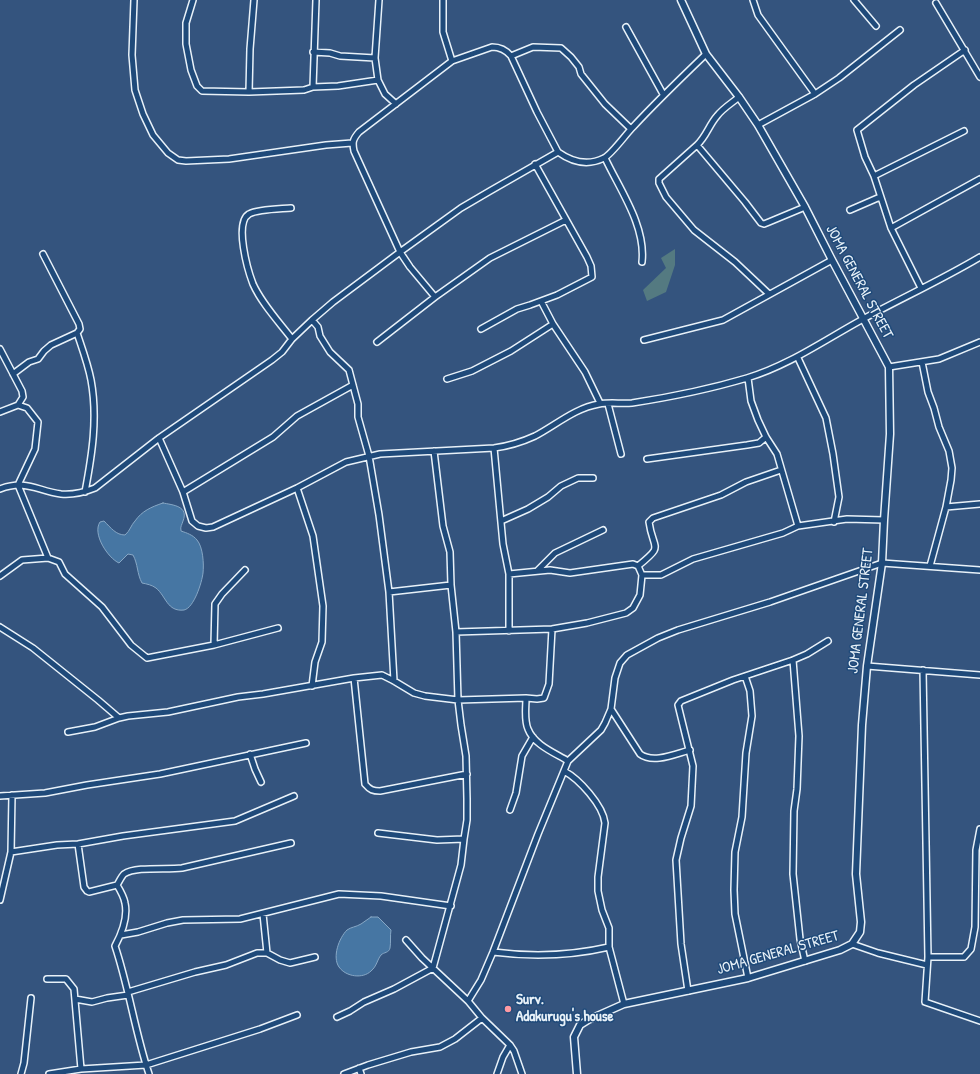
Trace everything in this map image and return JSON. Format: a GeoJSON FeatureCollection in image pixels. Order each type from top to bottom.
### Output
{"type":"FeatureCollection","features":[{"type":"Feature","properties":{"kind":"street"},"geometry":{"type":"LineString","coordinates":[[134,0],[132,55],[135,90],[143,114],[153,135],[168,153],[178,160],[229,159],[326,145],[352,143]]}},
{"type":"Feature","properties":{"kind":"street"},"geometry":{"type":"LineString","coordinates":[[193,0],[186,23],[186,44],[196,86],[202,91],[249,92],[304,90],[312,87],[338,86],[378,80]]}},
{"type":"Feature","properties":{"kind":"street"},"geometry":{"type":"LineString","coordinates":[[249,92],[250,49],[254,0]]}},
{"type":"Feature","properties":{"kind":"street"},"geometry":{"type":"LineString","coordinates":[[312,87],[316,0]]}},
{"type":"Feature","properties":{"kind":"street"},"geometry":{"type":"LineString","coordinates":[[379,0],[375,58],[378,80],[385,94],[396,104]]}},
{"type":"Feature","properties":{"kind":"street"},"geometry":{"type":"LineString","coordinates":[[443,0],[442,32],[452,61]]}},
{"type":"Feature","properties":{"kind":"street","name":"JOMA GENERAL STREET"},"geometry":{"type":"LineString","coordinates":[[578,1074],[574,1037],[580,1025],[588,1020],[624,1004],[748,978],[840,950],[852,944],[860,932],[856,874],[862,725],[867,666],[882,563],[890,434],[889,367],[805,207],[758,125],[739,97],[706,54],[681,0]]}},
{"type":"Feature","properties":{"kind":"street"},"geometry":{"type":"LineString","coordinates":[[753,0],[758,15],[815,94]]}},
{"type":"Feature","properties":{"kind":"street"},"geometry":{"type":"LineString","coordinates":[[854,0],[876,26]]}},
{"type":"Feature","properties":{"kind":"street"},"geometry":{"type":"LineString","coordinates":[[936,3],[980,77]]}},
{"type":"Feature","properties":{"kind":"street"},"geometry":{"type":"LineString","coordinates":[[626,28],[663,94]]}},
{"type":"Feature","properties":{"kind":"street"},"geometry":{"type":"LineString","coordinates":[[758,125],[815,94],[839,78],[900,30]]}},
{"type":"Feature","properties":{"kind":"street"},"geometry":{"type":"LineString","coordinates":[[435,297],[410,267],[400,252],[354,151],[352,143],[359,132],[452,61],[492,46],[499,47],[511,56],[537,112],[558,152],[565,158],[577,162],[587,163],[605,158],[663,94],[706,54]]}},
{"type":"Feature","properties":{"kind":"street"},"geometry":{"type":"LineString","coordinates":[[511,56],[533,47],[561,48],[579,67],[581,74],[605,104],[631,129]]}},
{"type":"Feature","properties":{"kind":"street"},"geometry":{"type":"LineString","coordinates":[[921,288],[891,228],[874,176],[865,157],[857,130],[914,85],[965,50]]}},
{"type":"Feature","properties":{"kind":"street"},"geometry":{"type":"LineString","coordinates":[[313,52],[330,53],[340,56],[375,58]]}},
{"type":"Feature","properties":{"kind":"street"},"geometry":{"type":"LineString","coordinates":[[739,97],[718,114],[709,127],[703,140],[659,179],[659,183],[666,197],[694,230],[735,262],[769,294]]}},
{"type":"Feature","properties":{"kind":"street"},"geometry":{"type":"LineString","coordinates":[[874,176],[964,130]]}},
{"type":"Feature","properties":{"kind":"street"},"geometry":{"type":"LineString","coordinates":[[697,145],[746,202],[761,223],[764,224],[805,207]]}},
{"type":"Feature","properties":{"kind":"street"},"geometry":{"type":"LineString","coordinates":[[1,487],[25,485],[62,494],[84,492],[95,488],[159,438],[272,360],[282,352],[292,339],[333,302],[400,252],[461,208],[558,152]]}},
{"type":"Feature","properties":{"kind":"street"},"geometry":{"type":"LineString","coordinates":[[605,158],[625,197],[639,232],[643,254],[642,262]]}},
{"type":"Feature","properties":{"kind":"street"},"geometry":{"type":"LineString","coordinates":[[481,329],[517,309],[542,301],[592,277],[591,266],[587,257],[535,164]]}},
{"type":"Feature","properties":{"kind":"street"},"geometry":{"type":"LineString","coordinates":[[891,228],[980,179]]}},
{"type":"Feature","properties":{"kind":"street"},"geometry":{"type":"LineString","coordinates":[[850,210],[880,197]]}},
{"type":"Feature","properties":{"kind":"street"},"geometry":{"type":"LineString","coordinates":[[291,208],[255,212],[248,215],[245,218],[242,238],[253,284],[260,296],[292,339]]}},
{"type":"Feature","properties":{"kind":"street"},"geometry":{"type":"LineString","coordinates":[[377,342],[435,297],[490,258],[566,220]]}},
{"type":"Feature","properties":{"kind":"street"},"geometry":{"type":"LineString","coordinates":[[13,374],[29,362],[38,359],[51,345],[77,333],[80,329],[79,324],[44,254]]}},
{"type":"Feature","properties":{"kind":"street"},"geometry":{"type":"LineString","coordinates":[[159,438],[183,492],[192,521],[198,526],[206,528],[213,527],[297,488],[346,462],[380,454],[494,448],[519,443],[536,436],[578,410],[600,404],[624,404],[665,398],[748,378],[777,368],[798,358],[864,318],[951,274],[980,257]]}},
{"type":"Feature","properties":{"kind":"street"},"geometry":{"type":"LineString","coordinates":[[644,340],[723,320],[832,260]]}},
{"type":"Feature","properties":{"kind":"street"},"geometry":{"type":"LineString","coordinates":[[542,301],[553,324],[585,372],[600,404]]}},
{"type":"Feature","properties":{"kind":"street"},"geometry":{"type":"LineString","coordinates":[[312,320],[318,327],[320,336],[330,352],[349,370],[358,404],[358,417],[369,456],[379,515],[389,592],[394,681]]}},
{"type":"Feature","properties":{"kind":"street"},"geometry":{"type":"LineString","coordinates":[[447,379],[472,371],[511,351],[553,324]]}},
{"type":"Feature","properties":{"kind":"street"},"geometry":{"type":"LineString","coordinates":[[77,333],[91,379],[94,404],[95,433],[84,492]]}},
{"type":"Feature","properties":{"kind":"street"},"geometry":{"type":"LineString","coordinates":[[889,367],[939,359],[980,342]]}},
{"type":"Feature","properties":{"kind":"street"},"geometry":{"type":"LineString","coordinates":[[0,349],[22,391],[23,397],[18,405],[0,412]]}},
{"type":"Feature","properties":{"kind":"street"},"geometry":{"type":"LineString","coordinates":[[798,358],[826,418],[839,496],[834,522]]}},
{"type":"Feature","properties":{"kind":"street"},"geometry":{"type":"LineString","coordinates":[[922,362],[928,392],[939,427],[949,451],[952,468],[946,507],[930,566]]}},
{"type":"Feature","properties":{"kind":"street"},"geometry":{"type":"LineString","coordinates":[[748,378],[751,402],[766,437],[777,454],[798,526]]}},
{"type":"Feature","properties":{"kind":"street"},"geometry":{"type":"LineString","coordinates":[[183,492],[272,437],[297,416],[353,385]]}},
{"type":"Feature","properties":{"kind":"street"},"geometry":{"type":"LineString","coordinates":[[608,404],[621,454]]}},
{"type":"Feature","properties":{"kind":"street"},"geometry":{"type":"LineString","coordinates":[[18,405],[27,408],[38,422],[35,449],[18,485],[48,558]]}},
{"type":"Feature","properties":{"kind":"street"},"geometry":{"type":"LineString","coordinates":[[647,459],[759,443],[766,437]]}},
{"type":"Feature","properties":{"kind":"street"},"geometry":{"type":"LineString","coordinates":[[494,448],[503,544],[509,574],[509,631]]}},
{"type":"Feature","properties":{"kind":"street"},"geometry":{"type":"LineString","coordinates":[[337,1017],[350,1012],[364,1002],[394,989],[433,968],[461,865],[467,820],[466,756],[460,725],[458,700],[456,632],[451,585],[450,552],[443,526],[434,451]]}},
{"type":"Feature","properties":{"kind":"street"},"geometry":{"type":"LineString","coordinates":[[638,566],[654,552],[656,547],[649,522],[653,518],[721,495],[746,482],[781,470]]}},
{"type":"Feature","properties":{"kind":"street"},"geometry":{"type":"LineString","coordinates":[[501,521],[528,509],[548,497],[561,486],[578,478],[593,478]]}},
{"type":"Feature","properties":{"kind":"street"},"geometry":{"type":"LineString","coordinates":[[297,488],[313,536],[323,606],[322,642],[315,662],[312,686]]}},
{"type":"Feature","properties":{"kind":"street"},"geometry":{"type":"LineString","coordinates":[[946,507],[980,504]]}},
{"type":"Feature","properties":{"kind":"street"},"geometry":{"type":"LineString","coordinates":[[642,575],[661,575],[693,559],[783,533],[798,526],[847,519],[884,520]]}},
{"type":"Feature","properties":{"kind":"street"},"geometry":{"type":"LineString","coordinates":[[537,571],[555,553],[603,530]]}},
{"type":"Feature","properties":{"kind":"street"},"geometry":{"type":"LineString","coordinates":[[0,576],[22,560],[48,558],[59,562],[65,574],[102,607],[131,645],[147,658],[214,645],[278,628]]}},
{"type":"Feature","properties":{"kind":"street"},"geometry":{"type":"LineString","coordinates":[[468,1001],[481,980],[568,761],[601,730],[606,723],[615,678],[620,663],[627,655],[658,638],[678,630],[770,602],[882,563],[980,570]]}},
{"type":"Feature","properties":{"kind":"street"},"geometry":{"type":"LineString","coordinates":[[456,632],[552,629],[587,623],[626,613],[633,608],[640,596],[642,575],[638,566],[633,564],[570,573],[550,570],[509,574]]}},
{"type":"Feature","properties":{"kind":"street"},"geometry":{"type":"LineString","coordinates":[[214,645],[215,604],[222,594],[245,570]]}},
{"type":"Feature","properties":{"kind":"street"},"geometry":{"type":"LineString","coordinates":[[389,592],[451,585]]}},
{"type":"Feature","properties":{"kind":"street"},"geometry":{"type":"LineString","coordinates":[[0,627],[33,648],[119,718]]}},
{"type":"Feature","properties":{"kind":"street"},"geometry":{"type":"LineString","coordinates":[[68,732],[95,728],[128,716],[168,712],[238,697],[354,678],[382,675],[405,689],[425,696],[458,700],[544,698],[549,684],[552,629]]}},
{"type":"Feature","properties":{"kind":"street"},"geometry":{"type":"LineString","coordinates":[[688,991],[681,944],[676,860],[691,806],[694,775],[690,750],[678,705],[681,701],[733,680],[793,660],[807,654],[828,641]]}},
{"type":"Feature","properties":{"kind":"street"},"geometry":{"type":"LineString","coordinates":[[793,660],[799,736],[797,789],[794,811],[793,874],[804,961]]}},
{"type":"Feature","properties":{"kind":"street"},"geometry":{"type":"LineString","coordinates":[[867,666],[980,675]]}},
{"type":"Feature","properties":{"kind":"street"},"geometry":{"type":"LineString","coordinates":[[923,670],[928,957],[925,1002],[980,1021]]}},
{"type":"Feature","properties":{"kind":"street"},"geometry":{"type":"LineString","coordinates":[[745,676],[750,691],[752,716],[746,753],[742,817],[735,852],[734,890],[735,914],[748,978]]}},
{"type":"Feature","properties":{"kind":"street"},"geometry":{"type":"LineString","coordinates":[[354,678],[365,784],[369,788],[373,791],[380,791],[467,774]]}},
{"type":"Feature","properties":{"kind":"street"},"geometry":{"type":"LineString","coordinates":[[526,698],[526,722],[528,730],[542,746],[568,761]]}},
{"type":"Feature","properties":{"kind":"street"},"geometry":{"type":"LineString","coordinates":[[610,709],[640,754],[644,757],[661,757],[690,750]]}},
{"type":"Feature","properties":{"kind":"street"},"geometry":{"type":"LineString","coordinates":[[510,810],[516,793],[522,756],[533,737]]}},
{"type":"Feature","properties":{"kind":"street"},"geometry":{"type":"LineString","coordinates":[[0,796],[45,793],[160,774],[306,743]]}},
{"type":"Feature","properties":{"kind":"street"},"geometry":{"type":"LineString","coordinates":[[250,754],[261,782]]}},
{"type":"Feature","properties":{"kind":"street"},"geometry":{"type":"LineString","coordinates":[[564,771],[596,802],[604,815],[605,823],[598,884],[602,910],[609,928],[609,947],[624,1004]]}},
{"type":"Feature","properties":{"kind":"street"},"geometry":{"type":"LineString","coordinates":[[0,900],[10,852],[12,795]]}},
{"type":"Feature","properties":{"kind":"street"},"geometry":{"type":"LineString","coordinates":[[10,852],[235,822],[294,796]]}},
{"type":"Feature","properties":{"kind":"street"},"geometry":{"type":"LineString","coordinates":[[928,957],[964,957],[971,949],[975,927],[976,850],[980,828]]}},
{"type":"Feature","properties":{"kind":"street"},"geometry":{"type":"LineString","coordinates":[[378,833],[437,840],[464,839]]}},
{"type":"Feature","properties":{"kind":"street"},"geometry":{"type":"LineString","coordinates":[[78,844],[84,887],[89,892],[117,885],[123,875],[133,870],[182,868],[291,843]]}},
{"type":"Feature","properties":{"kind":"street"},"geometry":{"type":"LineString","coordinates":[[117,885],[125,902],[126,911],[121,935],[115,946],[122,965],[149,1074]]}},
{"type":"Feature","properties":{"kind":"street"},"geometry":{"type":"LineString","coordinates":[[121,935],[183,920],[240,919],[338,894],[381,896],[451,906]]}},
{"type":"Feature","properties":{"kind":"street"},"geometry":{"type":"LineString","coordinates":[[263,914],[267,953]]}},
{"type":"Feature","properties":{"kind":"street"},"geometry":{"type":"LineString","coordinates":[[406,940],[422,958],[468,1001],[482,1018],[510,1045],[514,1051],[522,1074]]}},
{"type":"Feature","properties":{"kind":"street"},"geometry":{"type":"LineString","coordinates":[[852,944],[878,953],[927,965]]}},
{"type":"Feature","properties":{"kind":"street"},"geometry":{"type":"LineString","coordinates":[[492,952],[519,956],[546,956],[591,951],[609,947]]}},
{"type":"Feature","properties":{"kind":"street"},"geometry":{"type":"LineString","coordinates":[[76,999],[92,1002],[128,994],[195,972],[226,965],[257,953],[267,953],[280,960],[290,963],[315,957]]}},
{"type":"Feature","properties":{"kind":"street"},"geometry":{"type":"LineString","coordinates":[[47,979],[66,979],[74,989],[81,1069]]}},
{"type":"Feature","properties":{"kind":"street"},"geometry":{"type":"LineString","coordinates":[[21,1074],[24,1063],[31,998]]}},
{"type":"Feature","properties":{"kind":"street"},"geometry":{"type":"LineString","coordinates":[[49,1074],[81,1069],[146,1065],[260,1029],[297,1015]]}},
{"type":"Feature","properties":{"kind":"street"},"geometry":{"type":"LineString","coordinates":[[344,1074],[411,1052],[440,1047],[455,1039],[482,1018]]}},
{"type":"Feature","properties":{"kind":"street"},"geometry":{"type":"LineString","coordinates":[[497,1074],[503,1057],[510,1045]]}},
{"type":"Feature","properties":{"kind":"street"},"geometry":{"type":"LineString","coordinates":[[359,1068],[361,1074]]}},
{"type":"Feature","properties":{"kind":"green space"},"geometry":{"type":"Polygon","coordinates":[[[675,249],[675,265],[666,292],[647,301],[643,290],[666,268],[661,258],[675,249]]]}},
{"type":"Feature","properties":{"kind":"water"},"geometry":{"type":"Polygon","coordinates":[[[163,503],[182,509],[184,516],[181,531],[190,534],[195,538],[202,551],[203,569],[201,582],[191,605],[184,610],[174,609],[167,603],[156,588],[142,583],[133,555],[128,554],[119,563],[110,556],[102,545],[98,533],[100,522],[104,521],[111,529],[125,535],[144,512],[163,503]]]}},
{"type":"Feature","properties":{"kind":"water"},"geometry":{"type":"Polygon","coordinates":[[[371,917],[378,917],[391,930],[389,950],[381,955],[375,967],[368,974],[359,976],[350,975],[342,970],[337,963],[337,948],[341,938],[347,930],[361,924],[371,917]]]}},
{"type":"Feature","properties":{"kind":"place","name":"Surv. Adakurugu's house"},"geometry":{"type":"Point","coordinates":[508,1009]}}]}
